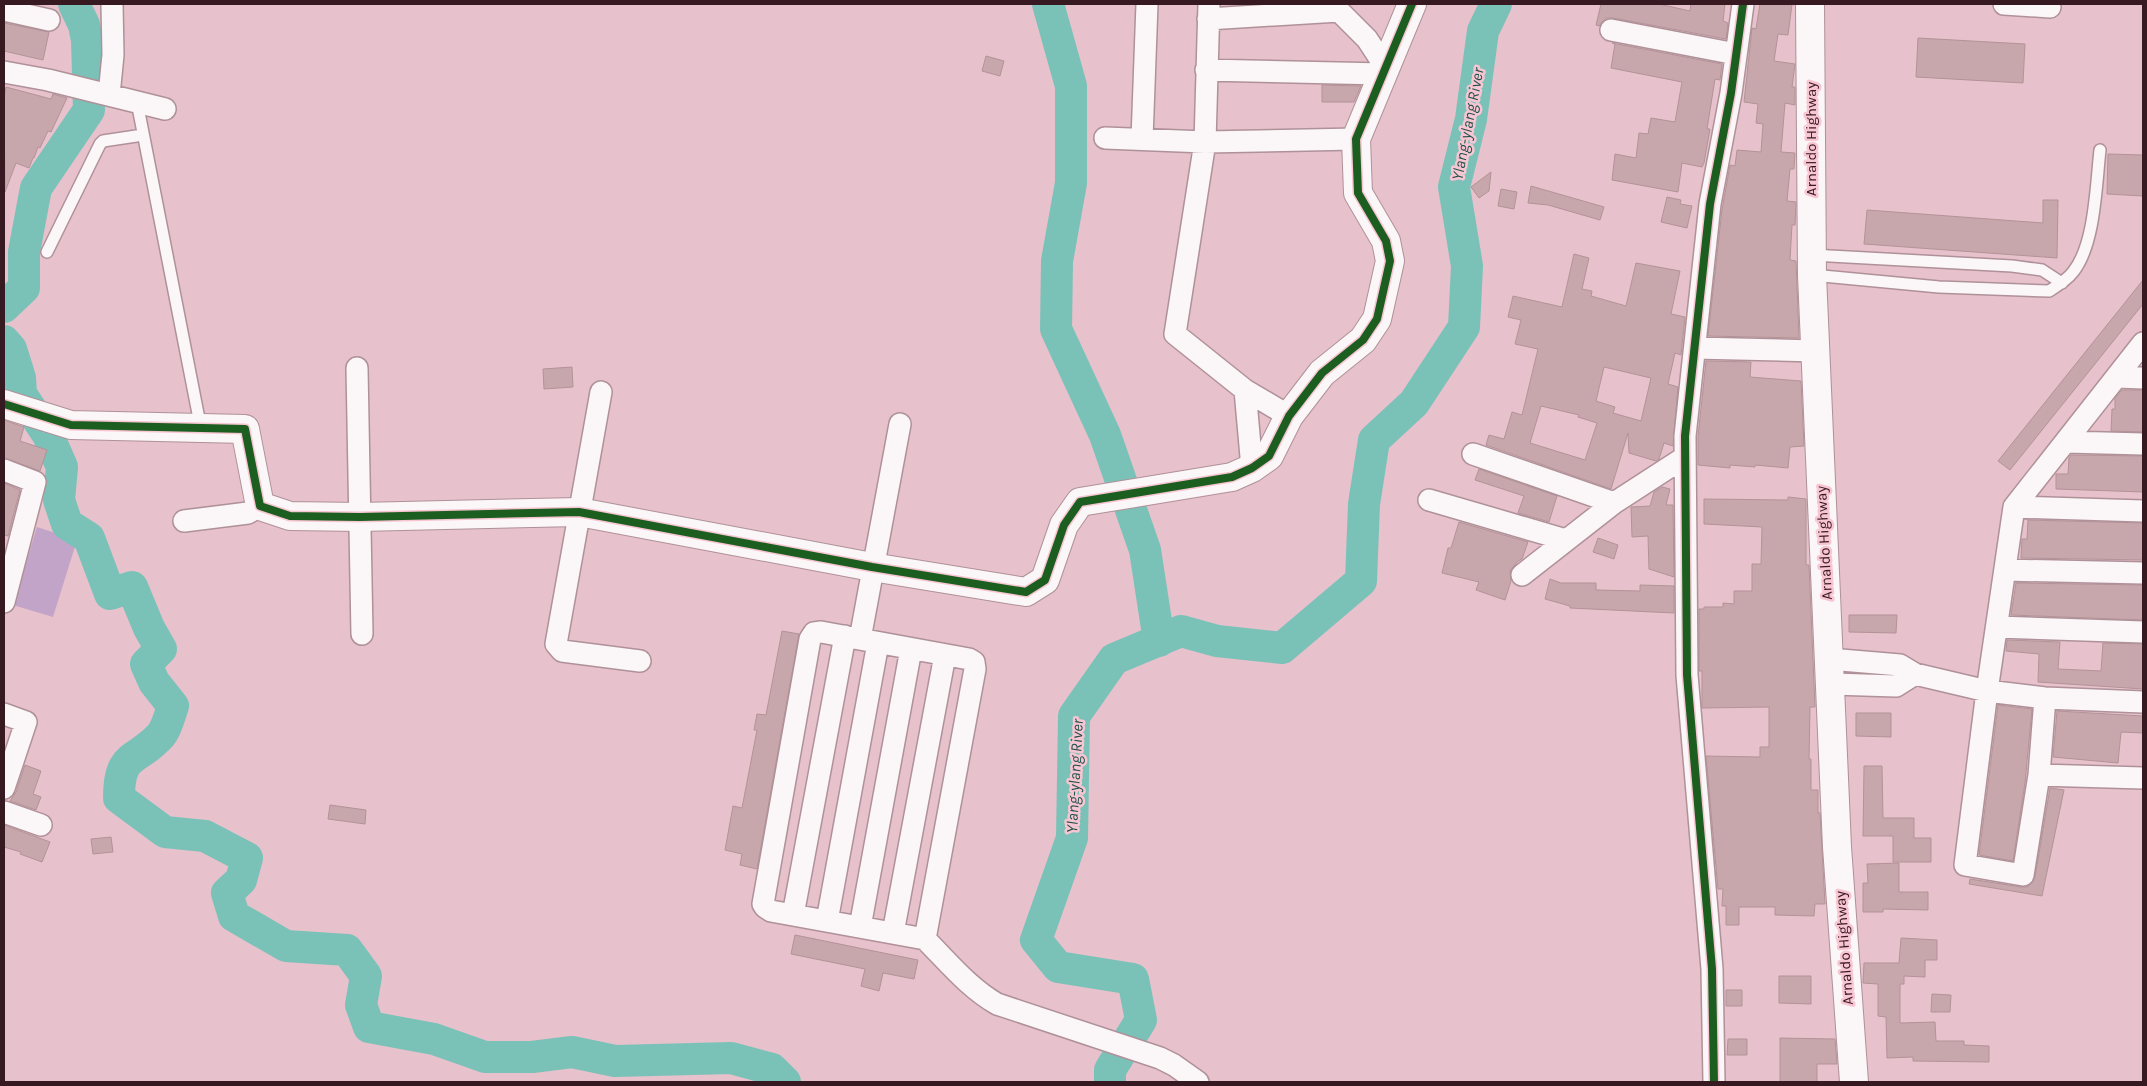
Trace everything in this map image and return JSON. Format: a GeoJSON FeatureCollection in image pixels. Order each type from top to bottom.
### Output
{"type":"FeatureCollection","features":[{"type":"Feature","properties":{"kind":"street"},"geometry":{"type":"LineString","coordinates":[[109,95],[113,54],[112,4]]}},
{"type":"Feature","properties":{"kind":"street"},"geometry":{"type":"LineString","coordinates":[[1142,140],[1147,4]]}},
{"type":"Feature","properties":{"kind":"street"},"geometry":{"type":"LineString","coordinates":[[184,521],[248,513],[260,506],[290,516],[360,517],[578,512],[872,567],[1026,592],[1045,580],[1064,525],[1080,502],[1232,477],[1252,468],[1269,456],[1289,416],[1322,373],[1363,340],[1377,319],[1390,260],[1386,241],[1358,193],[1356,139],[1412,4]]}},
{"type":"Feature","properties":{"kind":"street"},"geometry":{"type":"LineString","coordinates":[[1714,1082],[1712,969],[1687,675],[1685,436],[1710,204],[1743,4]]}},
{"type":"Feature","properties":{"kind":"street","name":"Arnaldo Highway"},"geometry":{"type":"LineString","coordinates":[[1810,4],[1812,265],[1838,847],[1854,1082]]}},
{"type":"Feature","properties":{"kind":"street"},"geometry":{"type":"LineString","coordinates":[[2004,4],[2050,7]]}},
{"type":"Feature","properties":{"kind":"street"},"geometry":{"type":"LineString","coordinates":[[4,10],[49,20]]}},
{"type":"Feature","properties":{"kind":"street"},"geometry":{"type":"LineString","coordinates":[[1289,416],[1245,390],[1175,334],[1205,142],[1208,11],[1339,11],[1367,39],[1385,71]]}},
{"type":"Feature","properties":{"kind":"street"},"geometry":{"type":"LineString","coordinates":[[1611,30],[1736,54]]}},
{"type":"Feature","properties":{"kind":"street"},"geometry":{"type":"LineString","coordinates":[[1206,70],[1385,71]]}},
{"type":"Feature","properties":{"kind":"street"},"geometry":{"type":"LineString","coordinates":[[4,72],[48,80],[165,109]]}},
{"type":"Feature","properties":{"kind":"street"},"geometry":{"type":"LineString","coordinates":[[1105,138],[1205,142],[1356,139]]}},
{"type":"Feature","properties":{"kind":"street"},"geometry":{"type":"LineString","coordinates":[[2045,698],[2038,775],[2023,875],[1965,865],[1987,691],[2014,507],[2143,343]]}},
{"type":"Feature","properties":{"kind":"street"},"geometry":{"type":"LineString","coordinates":[[1695,348],[1816,351]]}},
{"type":"Feature","properties":{"kind":"street"},"geometry":{"type":"LineString","coordinates":[[357,368],[362,634]]}},
{"type":"Feature","properties":{"kind":"street"},"geometry":{"type":"LineString","coordinates":[[2117,377],[2143,378]]}},
{"type":"Feature","properties":{"kind":"street"},"geometry":{"type":"LineString","coordinates":[[1245,390],[1252,468]]}},
{"type":"Feature","properties":{"kind":"street"},"geometry":{"type":"LineString","coordinates":[[601,392],[578,512],[556,644],[562,651],[640,661]]}},
{"type":"Feature","properties":{"kind":"street"},"geometry":{"type":"LineString","coordinates":[[10,407],[71,425],[245,429],[260,506]]}},
{"type":"Feature","properties":{"kind":"street"},"geometry":{"type":"LineString","coordinates":[[827,921],[861,639],[872,567],[900,424]]}},
{"type":"Feature","properties":{"kind":"street"},"geometry":{"type":"LineString","coordinates":[[2066,442],[2143,444]]}},
{"type":"Feature","properties":{"kind":"street"},"geometry":{"type":"LineString","coordinates":[[1473,454],[1614,503]]}},
{"type":"Feature","properties":{"kind":"street"},"geometry":{"type":"LineString","coordinates":[[1522,575],[1614,503],[1685,457]]}},
{"type":"Feature","properties":{"kind":"street"},"geometry":{"type":"LineString","coordinates":[[4,470],[35,482],[4,602]]}},
{"type":"Feature","properties":{"kind":"street"},"geometry":{"type":"LineString","coordinates":[[1429,500],[1566,540]]}},
{"type":"Feature","properties":{"kind":"street"},"geometry":{"type":"LineString","coordinates":[[2014,507],[2143,510]]}},
{"type":"Feature","properties":{"kind":"street"},"geometry":{"type":"LineString","coordinates":[[2005,570],[2143,573]]}},
{"type":"Feature","properties":{"kind":"street"},"geometry":{"type":"LineString","coordinates":[[1997,627],[2143,632]]}},
{"type":"Feature","properties":{"kind":"street"},"geometry":{"type":"LineString","coordinates":[[925,939],[975,666],[972,660],[817,632],[812,636],[808,649],[763,900],[768,909],[925,939],[970,986],[990,1000],[1012,1010],[1128,1047],[1174,1065],[1198,1082]]}},
{"type":"Feature","properties":{"kind":"street"},"geometry":{"type":"LineString","coordinates":[[793,915],[861,639]]}},
{"type":"Feature","properties":{"kind":"street"},"geometry":{"type":"LineString","coordinates":[[860,927],[911,649]]}},
{"type":"Feature","properties":{"kind":"street"},"geometry":{"type":"LineString","coordinates":[[893,933],[945,655]]}},
{"type":"Feature","properties":{"kind":"street"},"geometry":{"type":"LineString","coordinates":[[1830,671],[1900,665],[1914,674],[1987,691],[2045,698],[2143,702]]}},
{"type":"Feature","properties":{"kind":"street"},"geometry":{"type":"LineString","coordinates":[[4,714],[26,722],[4,788]]}},
{"type":"Feature","properties":{"kind":"street"},"geometry":{"type":"LineString","coordinates":[[2038,775],[2143,778]]}},
{"type":"Feature","properties":{"kind":"street"},"geometry":{"type":"LineString","coordinates":[[4,812],[41,825]]}},
{"type":"Feature","properties":{"kind":"lane"},"geometry":{"type":"LineString","coordinates":[[137,102],[201,428]]}},
{"type":"Feature","properties":{"kind":"lane"},"geometry":{"type":"LineString","coordinates":[[46,252],[102,141],[143,135]]}},
{"type":"Feature","properties":{"kind":"lane"},"geometry":{"type":"LineString","coordinates":[[1812,265],[1939,287],[2049,291],[2074,272],[2088,244],[2100,150]]}},
{"type":"Feature","properties":{"kind":"lane"},"geometry":{"type":"LineString","coordinates":[[1812,265],[2012,266],[2042,270],[2062,283]]}},
{"type":"Feature","properties":{"kind":"shaded area"},"geometry":{"type":"Polygon","coordinates":[[[37,527],[77,540],[53,617],[13,605],[37,527]]]}},
{"type":"Feature","properties":{"kind":"building"},"geometry":{"type":"Polygon","coordinates":[[[1601,4],[1659,4],[1690,11],[1691,4],[1725,4],[1723,21],[1728,23],[1726,39],[1613,18],[1606,18],[1599,26],[1596,25],[1601,4]]]}},
{"type":"Feature","properties":{"kind":"building"},"geometry":{"type":"Polygon","coordinates":[[[1760,4],[1792,4],[1788,35],[1778,34],[1774,61],[1795,64],[1792,87],[1795,87],[1795,105],[1785,103],[1781,152],[1795,153],[1794,169],[1790,169],[1787,201],[1796,202],[1795,225],[1792,225],[1790,260],[1796,261],[1799,338],[1708,336],[1722,210],[1730,165],[1735,166],[1737,150],[1761,152],[1763,124],[1756,123],[1758,104],[1744,102],[1752,28],[1756,29],[1760,4]]]}},
{"type":"Feature","properties":{"kind":"building"},"geometry":{"type":"Polygon","coordinates":[[[4,23],[49,32],[43,60],[4,51],[4,23]]]}},
{"type":"Feature","properties":{"kind":"building"},"geometry":{"type":"Polygon","coordinates":[[[1918,38],[2025,44],[2023,83],[1916,77],[1918,38]]]}},
{"type":"Feature","properties":{"kind":"building"},"geometry":{"type":"Polygon","coordinates":[[[1612,43],[1722,64],[1720,80],[1715,79],[1707,129],[1710,129],[1704,163],[1702,167],[1682,163],[1678,192],[1612,180],[1615,154],[1636,158],[1639,133],[1648,134],[1651,118],[1675,122],[1682,82],[1611,68],[1615,44],[1612,43]]]}},
{"type":"Feature","properties":{"kind":"building"},"geometry":{"type":"Polygon","coordinates":[[[986,56],[1004,61],[1000,76],[982,71],[986,56]]]}},
{"type":"Feature","properties":{"kind":"building"},"geometry":{"type":"Polygon","coordinates":[[[1322,85],[1361,86],[1354,102],[1322,102],[1322,85]]]}},
{"type":"Feature","properties":{"kind":"building"},"geometry":{"type":"Polygon","coordinates":[[[6,87],[51,99],[53,94],[67,98],[51,132],[48,131],[40,148],[38,147],[29,168],[16,163],[5,192],[4,98],[6,87]]]}},
{"type":"Feature","properties":{"kind":"building"},"geometry":{"type":"Polygon","coordinates":[[[2108,154],[2143,155],[2143,196],[2107,194],[2108,154]]]}},
{"type":"Feature","properties":{"kind":"building"},"geometry":{"type":"Polygon","coordinates":[[[1491,172],[1489,191],[1479,198],[1471,187],[1491,172]]]}},
{"type":"Feature","properties":{"kind":"building"},"geometry":{"type":"Polygon","coordinates":[[[1531,186],[1604,207],[1600,220],[1548,205],[1528,203],[1531,186]]]}},
{"type":"Feature","properties":{"kind":"building"},"geometry":{"type":"Polygon","coordinates":[[[1501,189],[1517,192],[1514,209],[1498,206],[1501,189]]]}},
{"type":"Feature","properties":{"kind":"building"},"geometry":{"type":"Polygon","coordinates":[[[1667,197],[1681,200],[1680,204],[1692,206],[1687,228],[1661,222],[1667,197]]]}},
{"type":"Feature","properties":{"kind":"building"},"geometry":{"type":"Polygon","coordinates":[[[2043,200],[2058,200],[2057,258],[1864,244],[1867,210],[2043,223],[2043,200]]]}},
{"type":"Feature","properties":{"kind":"building"},"geometry":{"type":"Polygon","coordinates":[[[1574,254],[1589,258],[1582,289],[1592,291],[1591,296],[1626,306],[1636,263],[1680,271],[1671,314],[1685,317],[1681,355],[1675,353],[1668,384],[1678,387],[1673,446],[1664,443],[1659,459],[1656,461],[1629,453],[1628,433],[1611,489],[1486,445],[1489,435],[1504,439],[1512,412],[1522,415],[1538,349],[1515,344],[1521,320],[1508,317],[1513,296],[1562,307],[1574,254]],[[1604,367],[1596,401],[1615,407],[1613,413],[1641,421],[1651,378],[1604,367]],[[1541,406],[1530,443],[1585,460],[1597,423],[1578,417],[1579,415],[1541,406]]]}},
{"type":"Feature","properties":{"kind":"building"},"geometry":{"type":"Polygon","coordinates":[[[2143,280],[2143,304],[2010,470],[1998,461],[2143,280]]]}},
{"type":"Feature","properties":{"kind":"building"},"geometry":{"type":"Polygon","coordinates":[[[1706,361],[1751,362],[1750,377],[1801,381],[1804,446],[1790,447],[1788,468],[1730,465],[1730,468],[1698,465],[1698,437],[1706,361]]]}},
{"type":"Feature","properties":{"kind":"building"},"geometry":{"type":"Polygon","coordinates":[[[572,367],[573,387],[544,389],[543,369],[572,367]]]}},
{"type":"Feature","properties":{"kind":"building"},"geometry":{"type":"Polygon","coordinates":[[[2122,390],[2143,390],[2143,432],[2111,431],[2112,409],[2115,409],[2115,398],[2122,390]]]}},
{"type":"Feature","properties":{"kind":"building"},"geometry":{"type":"Polygon","coordinates":[[[4,420],[24,427],[20,441],[47,450],[40,471],[4,458],[4,420]]]}},
{"type":"Feature","properties":{"kind":"building"},"geometry":{"type":"Polygon","coordinates":[[[2071,455],[2143,456],[2143,492],[2056,489],[2056,474],[2068,474],[2069,458],[2071,455]]]}},
{"type":"Feature","properties":{"kind":"building"},"geometry":{"type":"Polygon","coordinates":[[[1479,469],[1557,496],[1549,522],[1518,513],[1524,496],[1475,480],[1479,469]]]}},
{"type":"Feature","properties":{"kind":"building"},"geometry":{"type":"Polygon","coordinates":[[[4,483],[20,490],[8,536],[4,535],[4,483]]]}},
{"type":"Feature","properties":{"kind":"building"},"geometry":{"type":"Polygon","coordinates":[[[1662,487],[1670,489],[1666,505],[1673,505],[1674,577],[1649,569],[1648,536],[1632,537],[1631,507],[1650,506],[1654,492],[1662,487]]]}},
{"type":"Feature","properties":{"kind":"building"},"geometry":{"type":"Polygon","coordinates":[[[1788,497],[1806,499],[1806,565],[1809,565],[1815,707],[1810,707],[1809,759],[1811,759],[1811,790],[1818,790],[1825,904],[1815,904],[1814,916],[1775,915],[1775,907],[1739,907],[1739,925],[1726,925],[1726,906],[1722,906],[1723,889],[1718,889],[1706,756],[1760,757],[1760,747],[1769,747],[1769,707],[1702,708],[1702,671],[1699,671],[1699,609],[1704,609],[1704,607],[1723,607],[1723,603],[1734,604],[1734,591],[1752,591],[1752,564],[1761,564],[1762,527],[1704,524],[1704,499],[1788,500],[1788,497]]]}},
{"type":"Feature","properties":{"kind":"building"},"geometry":{"type":"Polygon","coordinates":[[[2028,520],[2143,523],[2143,560],[2021,558],[2022,539],[2027,539],[2028,520]]]}},
{"type":"Feature","properties":{"kind":"building"},"geometry":{"type":"Polygon","coordinates":[[[1459,522],[1528,542],[1522,559],[1510,571],[1511,581],[1505,600],[1476,590],[1479,582],[1442,573],[1448,548],[1451,548],[1459,522]]]}},
{"type":"Feature","properties":{"kind":"building"},"geometry":{"type":"Polygon","coordinates":[[[1598,538],[1618,545],[1614,559],[1593,552],[1598,538]]]}},
{"type":"Feature","properties":{"kind":"building"},"geometry":{"type":"Polygon","coordinates":[[[1550,579],[1561,583],[1596,583],[1596,590],[1640,591],[1640,585],[1674,586],[1674,613],[1570,608],[1570,606],[1545,599],[1550,579]]]}},
{"type":"Feature","properties":{"kind":"building"},"geometry":{"type":"Polygon","coordinates":[[[2016,583],[2143,585],[2143,620],[2011,615],[2016,583]]]}},
{"type":"Feature","properties":{"kind":"building"},"geometry":{"type":"Polygon","coordinates":[[[1849,615],[1897,615],[1896,633],[1849,632],[1849,615]]]}},
{"type":"Feature","properties":{"kind":"building"},"geometry":{"type":"Polygon","coordinates":[[[782,631],[799,634],[757,869],[740,865],[742,854],[725,850],[733,806],[742,808],[757,730],[754,730],[757,714],[766,715],[782,631]]]}},
{"type":"Feature","properties":{"kind":"building"},"geometry":{"type":"Polygon","coordinates":[[[2007,640],[2060,642],[2058,669],[2101,671],[2103,643],[2143,644],[2143,689],[2038,682],[2039,654],[2006,651],[2007,640]]]}},
{"type":"Feature","properties":{"kind":"building"},"geometry":{"type":"Polygon","coordinates":[[[1998,705],[2032,709],[2025,783],[2013,861],[1979,855],[1998,705]]]}},
{"type":"Feature","properties":{"kind":"building"},"geometry":{"type":"Polygon","coordinates":[[[2057,711],[2143,716],[2143,733],[2121,732],[2118,763],[2053,757],[2057,711]]]}},
{"type":"Feature","properties":{"kind":"building"},"geometry":{"type":"Polygon","coordinates":[[[1856,713],[1891,713],[1891,737],[1856,736],[1856,713]]]}},
{"type":"Feature","properties":{"kind":"building"},"geometry":{"type":"Polygon","coordinates":[[[25,765],[41,771],[33,794],[41,797],[36,810],[10,801],[16,792],[25,765]]]}},
{"type":"Feature","properties":{"kind":"building"},"geometry":{"type":"Polygon","coordinates":[[[1864,766],[1882,766],[1883,818],[1914,818],[1914,838],[1931,838],[1931,862],[1893,862],[1893,836],[1863,836],[1864,766]]]}},
{"type":"Feature","properties":{"kind":"building"},"geometry":{"type":"Polygon","coordinates":[[[2050,788],[2064,790],[2042,896],[1969,884],[1970,879],[2021,887],[2027,887],[2032,883],[2035,877],[2050,788]]]}},
{"type":"Feature","properties":{"kind":"building"},"geometry":{"type":"Polygon","coordinates":[[[330,805],[366,810],[365,824],[328,819],[330,805]]]}},
{"type":"Feature","properties":{"kind":"building"},"geometry":{"type":"Polygon","coordinates":[[[4,825],[50,842],[42,862],[20,854],[21,852],[4,847],[4,825]]]}},
{"type":"Feature","properties":{"kind":"building"},"geometry":{"type":"Polygon","coordinates":[[[111,837],[113,852],[93,854],[91,839],[111,837]]]}},
{"type":"Feature","properties":{"kind":"building"},"geometry":{"type":"Polygon","coordinates":[[[1899,863],[1899,892],[1928,892],[1928,910],[1883,909],[1883,912],[1863,912],[1863,883],[1868,883],[1867,864],[1899,863]]]}},
{"type":"Feature","properties":{"kind":"building"},"geometry":{"type":"Polygon","coordinates":[[[795,935],[918,960],[914,979],[883,973],[879,991],[861,986],[865,969],[791,954],[795,935]]]}},
{"type":"Feature","properties":{"kind":"building"},"geometry":{"type":"Polygon","coordinates":[[[1901,938],[1937,940],[1937,960],[1925,960],[1925,977],[1904,976],[1904,984],[1900,984],[1900,1023],[1935,1022],[1936,1041],[1964,1041],[1964,1045],[1989,1046],[1989,1062],[1913,1061],[1913,1057],[1887,1058],[1886,1017],[1878,1016],[1878,984],[1863,983],[1864,963],[1899,963],[1901,938]]]}},
{"type":"Feature","properties":{"kind":"building"},"geometry":{"type":"Polygon","coordinates":[[[1779,976],[1811,976],[1811,1004],[1779,1003],[1779,976]]]}},
{"type":"Feature","properties":{"kind":"building"},"geometry":{"type":"Polygon","coordinates":[[[1726,990],[1742,990],[1742,1006],[1726,1006],[1726,990]]]}},
{"type":"Feature","properties":{"kind":"building"},"geometry":{"type":"Polygon","coordinates":[[[1932,994],[1951,995],[1950,1012],[1931,1012],[1932,994]]]}},
{"type":"Feature","properties":{"kind":"building"},"geometry":{"type":"Polygon","coordinates":[[[1780,1038],[1835,1039],[1837,1064],[1817,1064],[1817,1082],[1780,1082],[1780,1038]]]}},
{"type":"Feature","properties":{"kind":"building"},"geometry":{"type":"Polygon","coordinates":[[[1728,1039],[1747,1039],[1747,1055],[1727,1055],[1728,1039]]]}},
{"type":"Feature","properties":{"kind":"waterway"},"geometry":{"type":"LineString","coordinates":[[4,307],[24,288],[24,252],[36,188],[89,110],[87,40],[84,25],[74,4]]}},
{"type":"Feature","properties":{"kind":"waterway"},"geometry":{"type":"LineString","coordinates":[[1048,4],[1071,86],[1071,183],[1057,261],[1056,329],[1105,435],[1145,550],[1159,641]]}},
{"type":"Feature","properties":{"kind":"waterway","name":"Ylang-ylang River"},"geometry":{"type":"LineString","coordinates":[[1110,1082],[1110,1070],[1141,1020],[1133,979],[1058,967],[1036,940],[1072,838],[1074,716],[1114,659],[1181,631],[1217,641],[1282,648],[1361,581],[1364,504],[1374,440],[1414,403],[1464,327],[1467,266],[1454,187],[1471,119],[1483,31],[1496,4]]}},
{"type":"Feature","properties":{"kind":"waterway"},"geometry":{"type":"LineString","coordinates":[[4,341],[11,349],[20,378],[21,394],[48,435],[62,467],[59,500],[67,524],[89,538],[110,594],[132,587],[149,628],[161,649],[146,664],[154,682],[173,706],[167,725],[161,735],[126,765],[122,772],[119,798],[165,832],[205,836],[247,858],[241,880],[227,893],[234,916],[286,946],[347,950],[366,976],[361,1005],[369,1027],[434,1039],[485,1057],[532,1057],[572,1052],[615,1061],[731,1058],[772,1069],[785,1082]]}},
{"type":"Feature","properties":{"kind":"cycle path"},"geometry":{"type":"LineString","coordinates":[[4,404],[71,425],[245,429],[260,506],[290,516],[360,517],[579,512],[872,567],[1026,592],[1045,580],[1064,525],[1080,502],[1232,477],[1252,468],[1269,456],[1289,416],[1322,373],[1363,340],[1377,319],[1390,261],[1386,241],[1358,193],[1356,139],[1412,4]]}},
{"type":"Feature","properties":{"kind":"cycle path"},"geometry":{"type":"LineString","coordinates":[[1714,1082],[1712,969],[1687,675],[1685,436],[1710,204],[1731,93],[1743,4]]}}]}
